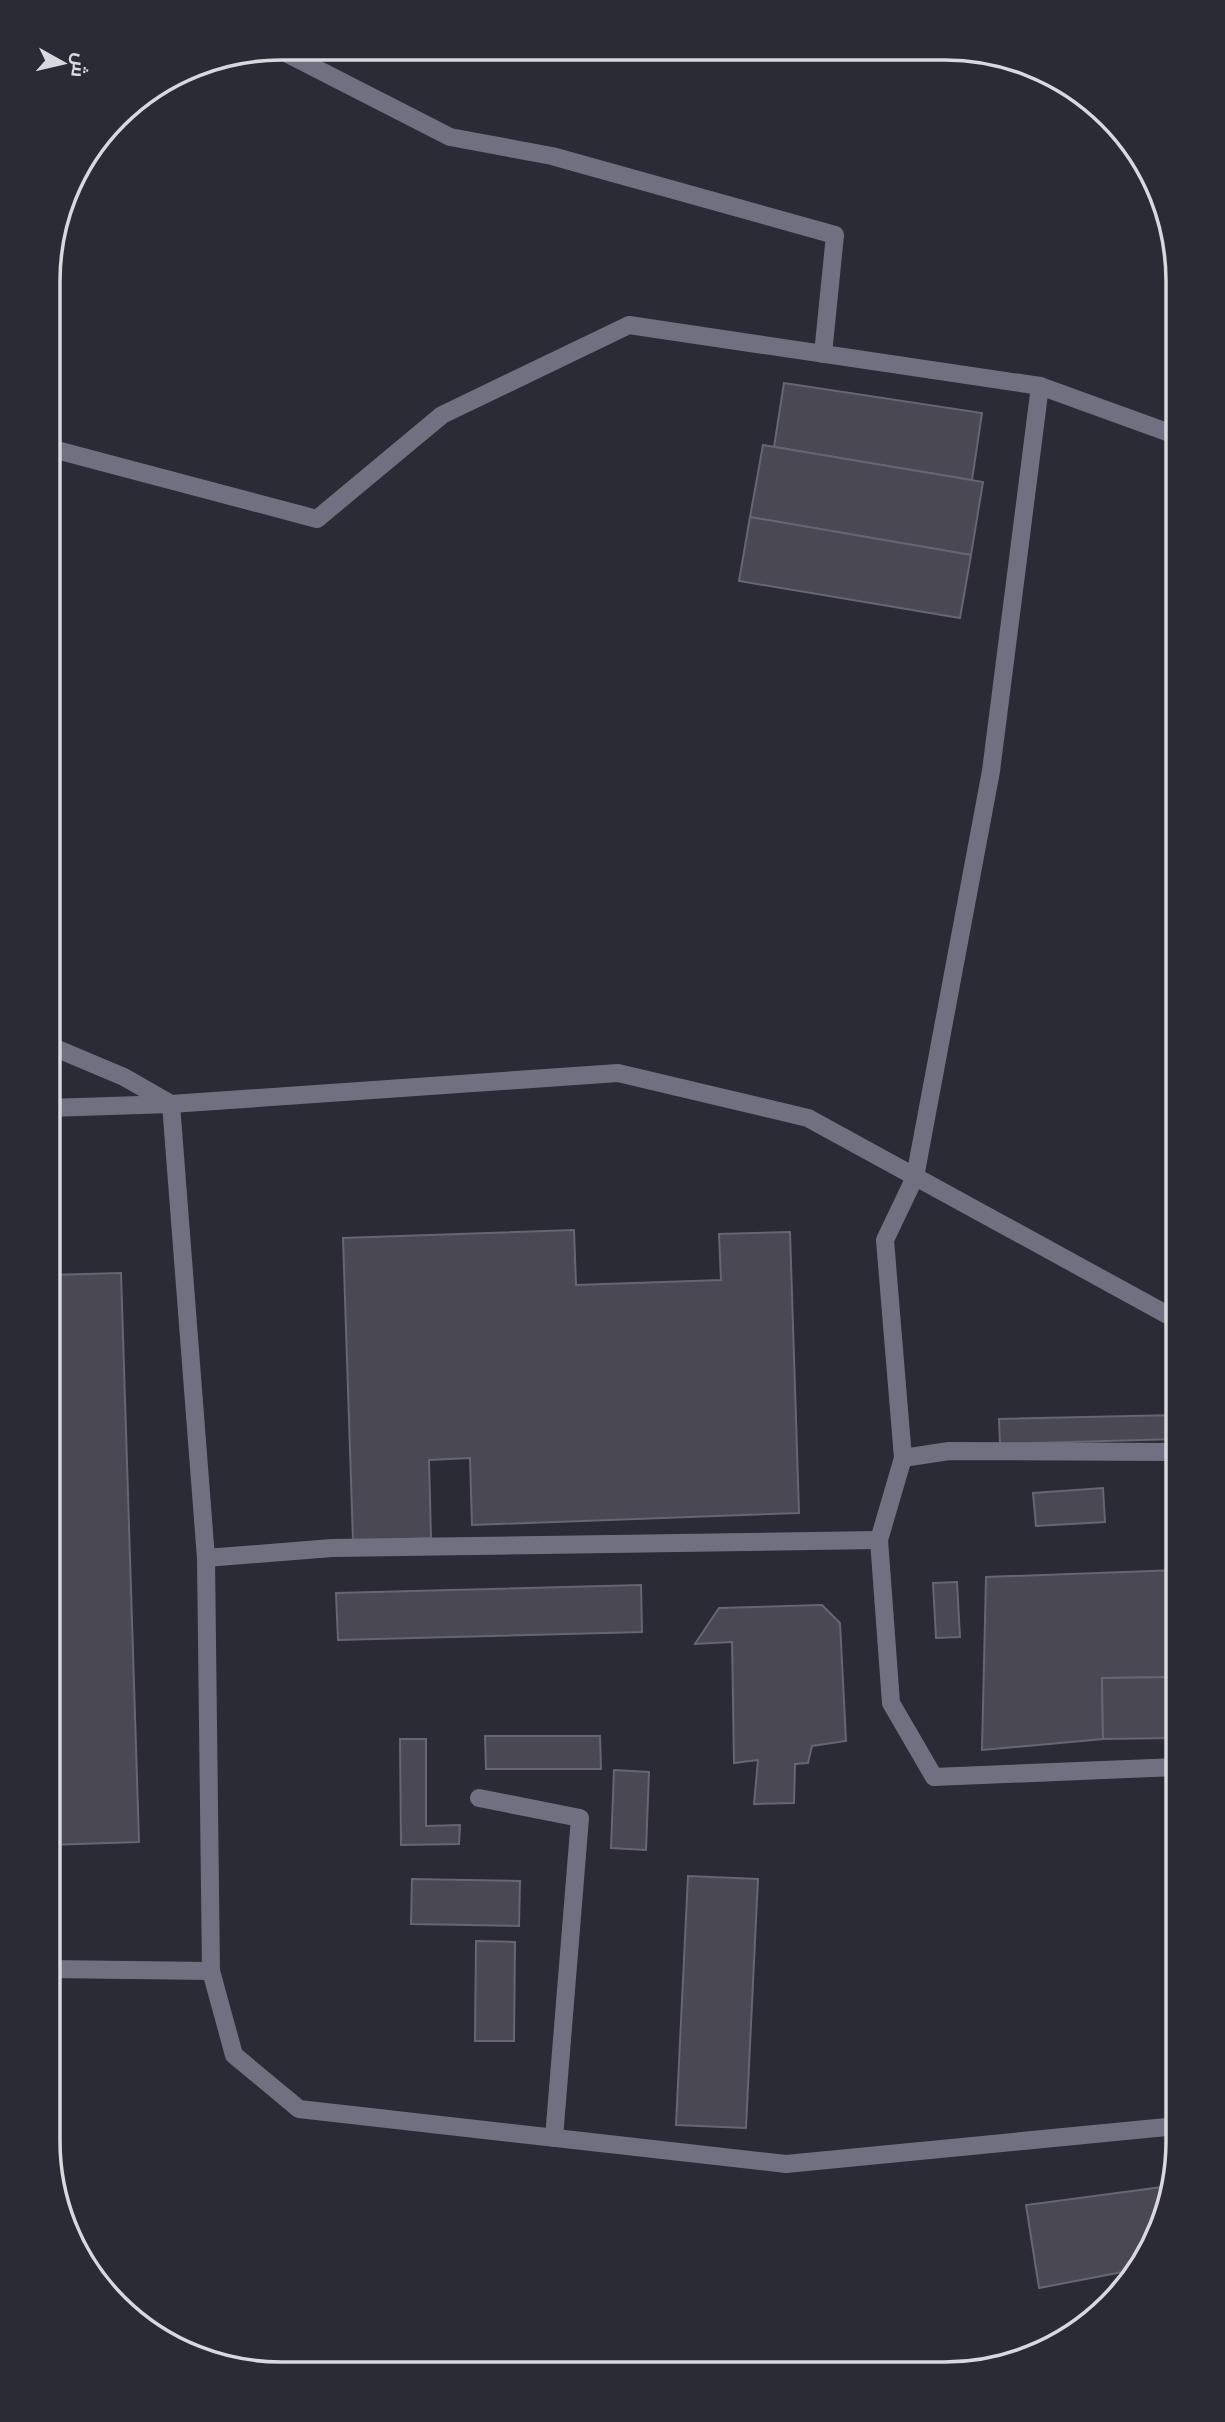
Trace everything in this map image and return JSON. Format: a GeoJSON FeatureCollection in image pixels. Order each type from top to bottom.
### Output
{"type":"FeatureCollection","features":[{"type":"Feature","properties":{"kind":"lane"},"geometry":{"type":"LineString","coordinates":[[299,60],[450,137],[552,156],[835,235],[822,354]]}},
{"type":"Feature","properties":{"kind":"lane"},"geometry":{"type":"LineString","coordinates":[[60,451],[317,519],[442,415],[629,325],[1040,386],[1166,432]]}},
{"type":"Feature","properties":{"kind":"lane"},"geometry":{"type":"LineString","coordinates":[[1040,386],[991,771],[915,1177],[885,1240],[903,1458],[879,1540],[891,1703],[934,1777],[1165,1767]]}},
{"type":"Feature","properties":{"kind":"lane"},"geometry":{"type":"LineString","coordinates":[[60,1050],[124,1077],[171,1104]]}},
{"type":"Feature","properties":{"kind":"lane"},"geometry":{"type":"LineString","coordinates":[[60,1108],[171,1104],[618,1073],[808,1118],[1165,1314]]}},
{"type":"Feature","properties":{"kind":"lane"},"geometry":{"type":"LineString","coordinates":[[171,1104],[206,1558],[211,1971],[234,2055],[299,2109],[786,2164],[1165,2127]]}},
{"type":"Feature","properties":{"kind":"lane"},"geometry":{"type":"LineString","coordinates":[[903,1458],[949,1451],[1165,1452]]}},
{"type":"Feature","properties":{"kind":"lane"},"geometry":{"type":"LineString","coordinates":[[206,1558],[332,1548],[879,1540]]}},
{"type":"Feature","properties":{"kind":"lane"},"geometry":{"type":"LineString","coordinates":[[479,1798],[580,1818],[554,2138]]}},
{"type":"Feature","properties":{"kind":"lane"},"geometry":{"type":"LineString","coordinates":[[60,1969],[211,1971]]}},
{"type":"Feature","properties":{"kind":"building"},"geometry":{"type":"Polygon","coordinates":[[[784,383],[982,413],[972,480],[774,447],[784,383]]]}},
{"type":"Feature","properties":{"kind":"building"},"geometry":{"type":"Polygon","coordinates":[[[763,445],[983,482],[971,555],[750,517],[763,445]]]}},
{"type":"Feature","properties":{"kind":"building"},"geometry":{"type":"Polygon","coordinates":[[[750,517],[971,555],[960,618],[739,581],[750,517]]]}},
{"type":"Feature","properties":{"kind":"building"},"geometry":{"type":"Polygon","coordinates":[[[574,1230],[576,1285],[721,1280],[719,1234],[790,1232],[799,1513],[472,1525],[470,1458],[429,1460],[431,1538],[353,1541],[343,1238],[574,1230]]]}},
{"type":"Feature","properties":{"kind":"building"},"geometry":{"type":"Polygon","coordinates":[[[121,1273],[139,1842],[60,1845],[60,1275],[121,1273]]]}},
{"type":"Feature","properties":{"kind":"building"},"geometry":{"type":"Polygon","coordinates":[[[1165,1415],[1165,1439],[1000,1444],[999,1419],[1165,1415]]]}},
{"type":"Feature","properties":{"kind":"building"},"geometry":{"type":"Polygon","coordinates":[[[1103,1488],[1105,1522],[1036,1526],[1033,1493],[1103,1488]]]}},
{"type":"Feature","properties":{"kind":"building"},"geometry":{"type":"Polygon","coordinates":[[[1165,1570],[1165,1677],[1102,1678],[1103,1739],[982,1750],[986,1577],[1165,1570]]]}},
{"type":"Feature","properties":{"kind":"building"},"geometry":{"type":"Polygon","coordinates":[[[957,1582],[960,1637],[936,1638],[933,1583],[957,1582]]]}},
{"type":"Feature","properties":{"kind":"building"},"geometry":{"type":"Polygon","coordinates":[[[641,1585],[642,1632],[338,1640],[336,1593],[641,1585]]]}},
{"type":"Feature","properties":{"kind":"building"},"geometry":{"type":"Polygon","coordinates":[[[822,1605],[840,1623],[846,1741],[812,1746],[808,1763],[795,1764],[794,1803],[754,1804],[758,1760],[734,1763],[732,1642],[695,1644],[719,1608],[822,1605]]]}},
{"type":"Feature","properties":{"kind":"building"},"geometry":{"type":"Polygon","coordinates":[[[1165,1677],[1165,1738],[1103,1739],[1102,1678],[1165,1677]]]}},
{"type":"Feature","properties":{"kind":"building"},"geometry":{"type":"Polygon","coordinates":[[[485,1736],[600,1736],[601,1769],[486,1769],[485,1736]]]}},
{"type":"Feature","properties":{"kind":"building"},"geometry":{"type":"Polygon","coordinates":[[[400,1739],[426,1739],[426,1826],[460,1825],[459,1844],[401,1845],[400,1739]]]}},
{"type":"Feature","properties":{"kind":"building"},"geometry":{"type":"Polygon","coordinates":[[[614,1770],[649,1772],[646,1850],[611,1848],[614,1770]]]}},
{"type":"Feature","properties":{"kind":"building"},"geometry":{"type":"Polygon","coordinates":[[[688,1876],[758,1879],[746,2128],[676,2125],[688,1876]]]}},
{"type":"Feature","properties":{"kind":"building"},"geometry":{"type":"Polygon","coordinates":[[[412,1879],[520,1881],[519,1926],[411,1924],[412,1879]]]}},
{"type":"Feature","properties":{"kind":"building"},"geometry":{"type":"Polygon","coordinates":[[[476,1941],[515,1942],[514,2041],[475,2041],[476,1941]]]}},
{"type":"Feature","properties":{"kind":"building"},"geometry":{"type":"Polygon","coordinates":[[[1160,2187],[1143,2239],[1123,2272],[1039,2288],[1026,2205],[1160,2187]]]}}]}
